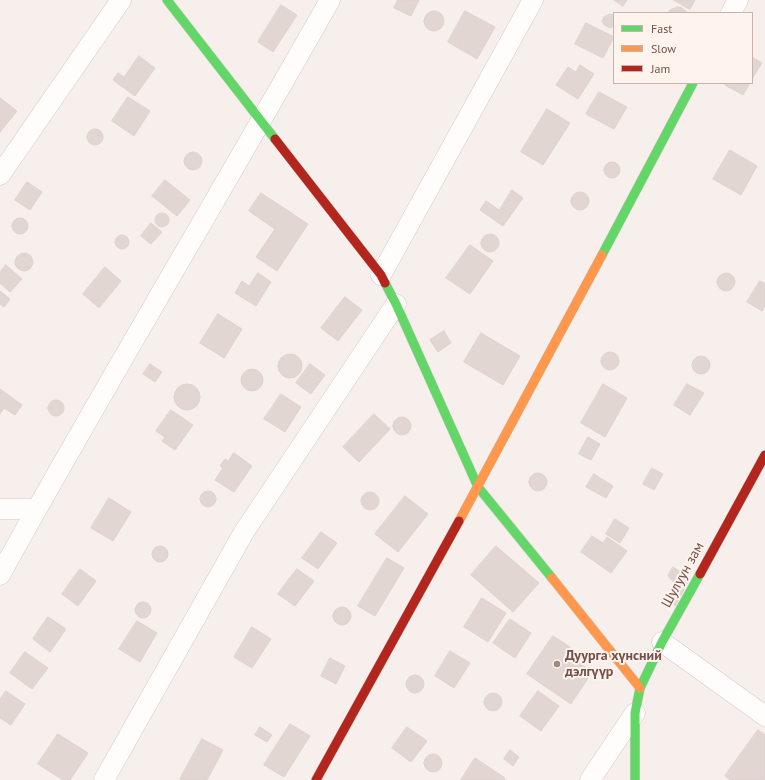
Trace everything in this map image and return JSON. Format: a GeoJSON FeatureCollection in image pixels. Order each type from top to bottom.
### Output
{"type":"FeatureCollection","features":[{"type":"Feature","properties":{"kind":"street"},"geometry":{"type":"LineString","coordinates":[[0,175],[121,0]]}},
{"type":"Feature","properties":{"kind":"street"},"geometry":{"type":"LineString","coordinates":[[167,0],[381,275],[396,304],[478,487],[640,688]]}},
{"type":"Feature","properties":{"kind":"street"},"geometry":{"type":"LineString","coordinates":[[0,576],[37,509],[330,0]]}},
{"type":"Feature","properties":{"kind":"street"},"geometry":{"type":"LineString","coordinates":[[381,275],[533,0]]}},
{"type":"Feature","properties":{"kind":"street"},"geometry":{"type":"LineString","coordinates":[[732,12],[738,0]]}},
{"type":"Feature","properties":{"kind":"street"},"geometry":{"type":"LineString","coordinates":[[316,780],[478,487],[692,84]]}},
{"type":"Feature","properties":{"kind":"street"},"geometry":{"type":"LineString","coordinates":[[104,780],[244,532],[396,304]]}},
{"type":"Feature","properties":{"kind":"street","name":"Шулуун зам"},"geometry":{"type":"LineString","coordinates":[[635,780],[635,713],[640,688],[662,642],[765,455]]}},
{"type":"Feature","properties":{"kind":"street"},"geometry":{"type":"LineString","coordinates":[[0,509],[37,509]]}},
{"type":"Feature","properties":{"kind":"street"},"geometry":{"type":"LineString","coordinates":[[662,642],[765,716]]}},
{"type":"Feature","properties":{"kind":"street"},"geometry":{"type":"LineString","coordinates":[[590,780],[635,713]]}},
{"type":"Feature","properties":{"kind":"building"},"geometry":{"type":"Polygon","coordinates":[[[398,0],[419,0],[411,16],[394,8],[398,0]]]}},
{"type":"Feature","properties":{"kind":"building"},"geometry":{"type":"Polygon","coordinates":[[[614,0],[627,0],[623,6],[614,0]]]}},
{"type":"Feature","properties":{"kind":"building"},"geometry":{"type":"Polygon","coordinates":[[[674,0],[695,0],[690,9],[674,0]]]}},
{"type":"Feature","properties":{"kind":"building"},"geometry":{"type":"Polygon","coordinates":[[[281,5],[297,15],[273,52],[258,42],[281,5]]]}},
{"type":"Feature","properties":{"kind":"building"},"geometry":{"type":"Polygon","coordinates":[[[678,7],[687,12],[669,12],[678,7]]]}},
{"type":"Feature","properties":{"kind":"building"},"geometry":{"type":"Polygon","coordinates":[[[434,11],[441,14],[444,21],[441,28],[434,31],[427,28],[424,21],[427,14],[434,11]]]}},
{"type":"Feature","properties":{"kind":"building"},"geometry":{"type":"Polygon","coordinates":[[[465,11],[495,27],[477,59],[448,42],[465,11]]]}},
{"type":"Feature","properties":{"kind":"building"},"geometry":{"type":"Polygon","coordinates":[[[610,14],[613,15],[613,26],[610,28],[604,25],[602,21],[604,17],[610,14]]]}},
{"type":"Feature","properties":{"kind":"building"},"geometry":{"type":"Polygon","coordinates":[[[586,23],[613,36],[603,58],[575,44],[586,23]]]}},
{"type":"Feature","properties":{"kind":"building"},"geometry":{"type":"Polygon","coordinates":[[[139,56],[155,68],[135,96],[113,80],[118,73],[124,77],[139,56]]]}},
{"type":"Feature","properties":{"kind":"building"},"geometry":{"type":"Polygon","coordinates":[[[753,58],[762,63],[753,77],[753,58]]]}},
{"type":"Feature","properties":{"kind":"building"},"geometry":{"type":"Polygon","coordinates":[[[580,65],[594,74],[578,99],[556,85],[568,67],[576,72],[580,65]]]}},
{"type":"Feature","properties":{"kind":"building"},"geometry":{"type":"Polygon","coordinates":[[[726,84],[749,84],[743,95],[726,84]]]}},
{"type":"Feature","properties":{"kind":"building"},"geometry":{"type":"Polygon","coordinates":[[[599,92],[627,107],[614,129],[586,114],[599,92]]]}},
{"type":"Feature","properties":{"kind":"building"},"geometry":{"type":"Polygon","coordinates":[[[128,97],[150,111],[134,136],[112,121],[128,97]]]}},
{"type":"Feature","properties":{"kind":"building"},"geometry":{"type":"Polygon","coordinates":[[[0,98],[17,111],[0,132],[0,98]]]}},
{"type":"Feature","properties":{"kind":"building"},"geometry":{"type":"Polygon","coordinates":[[[547,109],[570,123],[543,165],[521,152],[547,109]]]}},
{"type":"Feature","properties":{"kind":"building"},"geometry":{"type":"Polygon","coordinates":[[[92,129],[98,129],[103,134],[101,143],[98,145],[92,145],[87,140],[87,134],[92,129]]]}},
{"type":"Feature","properties":{"kind":"building"},"geometry":{"type":"Polygon","coordinates":[[[730,150],[757,166],[741,195],[713,179],[730,150]]]}},
{"type":"Feature","properties":{"kind":"building"},"geometry":{"type":"Polygon","coordinates":[[[193,152],[199,155],[202,161],[199,167],[193,170],[187,167],[184,161],[187,155],[193,152]]]}},
{"type":"Feature","properties":{"kind":"building"},"geometry":{"type":"Polygon","coordinates":[[[609,162],[615,162],[620,167],[618,176],[615,178],[609,178],[604,173],[604,167],[609,162]]]}},
{"type":"Feature","properties":{"kind":"building"},"geometry":{"type":"Polygon","coordinates":[[[165,180],[190,200],[177,216],[152,196],[165,180]]]}},
{"type":"Feature","properties":{"kind":"building"},"geometry":{"type":"Polygon","coordinates":[[[27,182],[42,192],[30,210],[15,200],[27,182]]]}},
{"type":"Feature","properties":{"kind":"building"},"geometry":{"type":"Polygon","coordinates":[[[512,190],[523,198],[503,226],[480,210],[486,201],[499,210],[512,190]]]}},
{"type":"Feature","properties":{"kind":"building"},"geometry":{"type":"Polygon","coordinates":[[[580,192],[586,195],[589,201],[586,207],[580,210],[574,207],[571,201],[574,195],[580,192]]]}},
{"type":"Feature","properties":{"kind":"building"},"geometry":{"type":"Polygon","coordinates":[[[261,193],[308,224],[277,271],[256,257],[275,229],[249,211],[261,193]]]}},
{"type":"Feature","properties":{"kind":"building"},"geometry":{"type":"Polygon","coordinates":[[[159,213],[165,213],[169,217],[169,223],[165,227],[159,227],[155,223],[155,217],[159,213]]]}},
{"type":"Feature","properties":{"kind":"building"},"geometry":{"type":"Polygon","coordinates":[[[20,218],[27,223],[28,226],[23,233],[20,234],[13,229],[12,226],[17,219],[20,218]]]}},
{"type":"Feature","properties":{"kind":"building"},"geometry":{"type":"Polygon","coordinates":[[[151,223],[162,232],[151,244],[141,236],[151,223]]]}},
{"type":"Feature","properties":{"kind":"building"},"geometry":{"type":"Polygon","coordinates":[[[490,234],[496,237],[499,243],[496,249],[490,252],[484,249],[481,243],[484,237],[490,234]]]}},
{"type":"Feature","properties":{"kind":"building"},"geometry":{"type":"Polygon","coordinates":[[[122,235],[127,237],[129,242],[127,247],[122,249],[117,247],[115,242],[117,237],[122,235]]]}},
{"type":"Feature","properties":{"kind":"building"},"geometry":{"type":"Polygon","coordinates":[[[470,245],[493,261],[470,294],[446,278],[470,245]]]}},
{"type":"Feature","properties":{"kind":"building"},"geometry":{"type":"Polygon","coordinates":[[[24,253],[30,256],[33,262],[30,268],[24,271],[18,268],[15,262],[18,256],[24,253]]]}},
{"type":"Feature","properties":{"kind":"building"},"geometry":{"type":"Polygon","coordinates":[[[6,265],[22,279],[10,292],[0,283],[0,272],[6,265]]]}},
{"type":"Feature","properties":{"kind":"building"},"geometry":{"type":"Polygon","coordinates":[[[105,267],[121,281],[99,308],[83,294],[105,267]]]}},
{"type":"Feature","properties":{"kind":"building"},"geometry":{"type":"Polygon","coordinates":[[[258,273],[271,282],[256,306],[235,293],[242,281],[249,286],[258,273]]]}},
{"type":"Feature","properties":{"kind":"building"},"geometry":{"type":"Polygon","coordinates":[[[726,273],[732,276],[735,282],[732,288],[726,291],[720,288],[717,282],[720,276],[726,273]]]}},
{"type":"Feature","properties":{"kind":"building"},"geometry":{"type":"Polygon","coordinates":[[[760,281],[765,284],[765,306],[762,311],[747,302],[760,281]]]}},
{"type":"Feature","properties":{"kind":"building"},"geometry":{"type":"Polygon","coordinates":[[[0,291],[10,299],[4,307],[0,304],[0,291]]]}},
{"type":"Feature","properties":{"kind":"building"},"geometry":{"type":"Polygon","coordinates":[[[345,297],[362,310],[338,341],[321,328],[345,297]]]}},
{"type":"Feature","properties":{"kind":"building"},"geometry":{"type":"Polygon","coordinates":[[[218,314],[242,329],[224,358],[200,343],[218,314]]]}},
{"type":"Feature","properties":{"kind":"building"},"geometry":{"type":"Polygon","coordinates":[[[444,331],[451,343],[438,352],[430,340],[444,331]]]}},
{"type":"Feature","properties":{"kind":"building"},"geometry":{"type":"Polygon","coordinates":[[[481,333],[520,356],[503,385],[464,362],[481,333]]]}},
{"type":"Feature","properties":{"kind":"building"},"geometry":{"type":"Polygon","coordinates":[[[610,352],[616,355],[619,361],[616,367],[610,370],[604,367],[601,361],[604,355],[610,352]]]}},
{"type":"Feature","properties":{"kind":"building"},"geometry":{"type":"Polygon","coordinates":[[[290,354],[295,355],[301,361],[301,371],[295,377],[290,378],[285,377],[279,371],[278,366],[279,361],[285,355],[290,354]]]}},
{"type":"Feature","properties":{"kind":"building"},"geometry":{"type":"Polygon","coordinates":[[[697,356],[705,356],[710,361],[708,372],[705,374],[697,374],[692,369],[692,361],[697,356]]]}},
{"type":"Feature","properties":{"kind":"building"},"geometry":{"type":"Polygon","coordinates":[[[150,364],[162,372],[155,382],[143,374],[150,364]]]}},
{"type":"Feature","properties":{"kind":"building"},"geometry":{"type":"Polygon","coordinates":[[[310,364],[325,375],[311,394],[296,383],[310,364]]]}},
{"type":"Feature","properties":{"kind":"building"},"geometry":{"type":"Polygon","coordinates":[[[252,369],[260,372],[263,380],[260,388],[252,391],[244,388],[241,380],[244,372],[252,369]]]}},
{"type":"Feature","properties":{"kind":"building"},"geometry":{"type":"Polygon","coordinates":[[[187,384],[196,388],[200,397],[196,406],[187,410],[178,406],[174,397],[178,388],[187,384]]]}},
{"type":"Feature","properties":{"kind":"building"},"geometry":{"type":"Polygon","coordinates":[[[603,384],[627,398],[605,437],[581,423],[603,384]]]}},
{"type":"Feature","properties":{"kind":"building"},"geometry":{"type":"Polygon","coordinates":[[[687,384],[704,393],[690,415],[674,405],[687,384]]]}},
{"type":"Feature","properties":{"kind":"building"},"geometry":{"type":"Polygon","coordinates":[[[0,389],[22,405],[15,415],[4,408],[0,414],[0,389]]]}},
{"type":"Feature","properties":{"kind":"building"},"geometry":{"type":"Polygon","coordinates":[[[281,394],[301,407],[285,432],[264,419],[281,394]]]}},
{"type":"Feature","properties":{"kind":"building"},"geometry":{"type":"Polygon","coordinates":[[[53,400],[59,400],[64,405],[62,414],[59,416],[53,416],[48,411],[48,405],[53,400]]]}},
{"type":"Feature","properties":{"kind":"building"},"geometry":{"type":"Polygon","coordinates":[[[171,410],[193,425],[175,450],[162,441],[165,437],[156,431],[171,410]]]}},
{"type":"Feature","properties":{"kind":"building"},"geometry":{"type":"Polygon","coordinates":[[[374,414],[390,429],[359,462],[343,447],[374,414]]]}},
{"type":"Feature","properties":{"kind":"building"},"geometry":{"type":"Polygon","coordinates":[[[402,417],[408,420],[411,426],[408,432],[402,435],[396,432],[393,426],[396,420],[402,417]]]}},
{"type":"Feature","properties":{"kind":"building"},"geometry":{"type":"Polygon","coordinates":[[[588,437],[600,444],[591,460],[579,454],[588,437]]]}},
{"type":"Feature","properties":{"kind":"building"},"geometry":{"type":"Polygon","coordinates":[[[234,453],[252,466],[234,492],[215,480],[223,468],[220,466],[225,459],[228,461],[234,453]]]}},
{"type":"Feature","properties":{"kind":"building"},"geometry":{"type":"Polygon","coordinates":[[[652,468],[663,474],[654,490],[643,484],[652,468]]]}},
{"type":"Feature","properties":{"kind":"building"},"geometry":{"type":"Polygon","coordinates":[[[538,473],[544,476],[547,482],[544,488],[538,491],[532,488],[529,482],[532,476],[538,473]]]}},
{"type":"Feature","properties":{"kind":"building"},"geometry":{"type":"Polygon","coordinates":[[[594,474],[613,486],[606,498],[586,487],[594,474]]]}},
{"type":"Feature","properties":{"kind":"building"},"geometry":{"type":"Polygon","coordinates":[[[205,491],[211,491],[216,496],[214,505],[211,507],[205,507],[200,502],[200,496],[205,491]]]}},
{"type":"Feature","properties":{"kind":"building"},"geometry":{"type":"Polygon","coordinates":[[[366,492],[374,492],[379,497],[377,508],[374,510],[366,510],[361,505],[361,497],[366,492]]]}},
{"type":"Feature","properties":{"kind":"building"},"geometry":{"type":"Polygon","coordinates":[[[405,496],[428,514],[398,552],[375,534],[405,496]]]}},
{"type":"Feature","properties":{"kind":"building"},"geometry":{"type":"Polygon","coordinates":[[[109,498],[131,512],[113,541],[91,528],[109,498]]]}},
{"type":"Feature","properties":{"kind":"building"},"geometry":{"type":"Polygon","coordinates":[[[615,519],[629,528],[620,543],[606,534],[615,519]]]}},
{"type":"Feature","properties":{"kind":"building"},"geometry":{"type":"Polygon","coordinates":[[[321,532],[337,543],[318,569],[302,558],[321,532]]]}},
{"type":"Feature","properties":{"kind":"building"},"geometry":{"type":"Polygon","coordinates":[[[592,536],[603,543],[607,537],[627,551],[611,573],[581,552],[592,536]]]}},
{"type":"Feature","properties":{"kind":"building"},"geometry":{"type":"Polygon","coordinates":[[[157,546],[163,546],[168,551],[166,560],[163,562],[157,562],[152,557],[152,551],[157,546]]]}},
{"type":"Feature","properties":{"kind":"building"},"geometry":{"type":"Polygon","coordinates":[[[496,546],[539,583],[513,612],[471,575],[496,546]]]}},
{"type":"Feature","properties":{"kind":"building"},"geometry":{"type":"Polygon","coordinates":[[[387,558],[404,568],[375,616],[358,606],[387,558]]]}},
{"type":"Feature","properties":{"kind":"building"},"geometry":{"type":"Polygon","coordinates":[[[673,567],[690,578],[675,606],[670,602],[677,586],[668,576],[673,567]]]}},
{"type":"Feature","properties":{"kind":"building"},"geometry":{"type":"Polygon","coordinates":[[[80,569],[96,581],[78,606],[62,594],[80,569]]]}},
{"type":"Feature","properties":{"kind":"building"},"geometry":{"type":"Polygon","coordinates":[[[297,569],[314,581],[295,606],[278,594],[297,569]]]}},
{"type":"Feature","properties":{"kind":"building"},"geometry":{"type":"Polygon","coordinates":[[[482,598],[506,613],[488,642],[464,627],[482,598]]]}},
{"type":"Feature","properties":{"kind":"building"},"geometry":{"type":"Polygon","coordinates":[[[140,602],[146,602],[151,607],[149,616],[146,618],[140,618],[135,613],[135,607],[140,602]]]}},
{"type":"Feature","properties":{"kind":"building"},"geometry":{"type":"Polygon","coordinates":[[[342,607],[348,610],[351,616],[348,622],[342,625],[336,622],[333,616],[336,610],[342,607]]]}},
{"type":"Feature","properties":{"kind":"building"},"geometry":{"type":"Polygon","coordinates":[[[48,617],[66,629],[50,652],[33,639],[48,617]]]}},
{"type":"Feature","properties":{"kind":"building"},"geometry":{"type":"Polygon","coordinates":[[[510,619],[531,633],[515,658],[493,643],[510,619]]]}},
{"type":"Feature","properties":{"kind":"building"},"geometry":{"type":"Polygon","coordinates":[[[137,621],[157,633],[140,662],[119,649],[137,621]]]}},
{"type":"Feature","properties":{"kind":"building"},"geometry":{"type":"Polygon","coordinates":[[[252,627],[271,639],[252,668],[234,657],[252,627]]]}},
{"type":"Feature","properties":{"kind":"building","name":"Дуурга хүнсний дэлгүүр"},"geometry":{"type":"Polygon","coordinates":[[[553,636],[570,647],[566,654],[592,672],[571,704],[527,674],[553,636]]]}},
{"type":"Feature","properties":{"kind":"building"},"geometry":{"type":"Polygon","coordinates":[[[450,651],[470,663],[454,688],[435,676],[450,651]]]}},
{"type":"Feature","properties":{"kind":"building"},"geometry":{"type":"Polygon","coordinates":[[[25,652],[48,668],[32,689],[10,673],[25,652]]]}},
{"type":"Feature","properties":{"kind":"building"},"geometry":{"type":"Polygon","coordinates":[[[330,658],[345,666],[336,684],[321,676],[330,658]]]}},
{"type":"Feature","properties":{"kind":"building"},"geometry":{"type":"Polygon","coordinates":[[[415,675],[421,678],[424,684],[421,690],[415,693],[409,690],[406,684],[409,678],[415,675]]]}},
{"type":"Feature","properties":{"kind":"building"},"geometry":{"type":"Polygon","coordinates":[[[6,691],[25,704],[11,725],[0,718],[0,700],[6,691]]]}},
{"type":"Feature","properties":{"kind":"building"},"geometry":{"type":"Polygon","coordinates":[[[538,691],[559,706],[541,731],[520,716],[538,691]]]}},
{"type":"Feature","properties":{"kind":"building"},"geometry":{"type":"Polygon","coordinates":[[[493,693],[499,696],[502,702],[499,708],[493,711],[487,708],[484,702],[487,696],[493,693]]]}},
{"type":"Feature","properties":{"kind":"building"},"geometry":{"type":"Polygon","coordinates":[[[290,724],[310,736],[284,777],[264,765],[290,724]]]}},
{"type":"Feature","properties":{"kind":"building"},"geometry":{"type":"Polygon","coordinates":[[[260,727],[272,735],[267,742],[255,735],[260,727]]]}},
{"type":"Feature","properties":{"kind":"building"},"geometry":{"type":"Polygon","coordinates":[[[407,727],[427,741],[411,762],[392,748],[407,727]]]}},
{"type":"Feature","properties":{"kind":"building"},"geometry":{"type":"Polygon","coordinates":[[[758,730],[765,735],[765,780],[730,780],[725,776],[758,730]]]}},
{"type":"Feature","properties":{"kind":"building"},"geometry":{"type":"Polygon","coordinates":[[[58,734],[88,753],[70,780],[63,780],[38,764],[58,734]]]}},
{"type":"Feature","properties":{"kind":"building"},"geometry":{"type":"Polygon","coordinates":[[[202,739],[223,750],[207,780],[180,779],[202,739]]]}},
{"type":"Feature","properties":{"kind":"building"},"geometry":{"type":"Polygon","coordinates":[[[510,750],[519,757],[513,766],[504,759],[510,750]]]}},
{"type":"Feature","properties":{"kind":"building"},"geometry":{"type":"Polygon","coordinates":[[[433,754],[439,757],[442,763],[439,769],[433,772],[427,769],[424,763],[427,757],[433,754]]]}},
{"type":"Feature","properties":{"kind":"building"},"geometry":{"type":"Polygon","coordinates":[[[475,758],[505,778],[504,780],[461,780],[475,758]]]}},
{"type":"Feature","properties":{"kind":"traffic: fast"},"geometry":{"type":"LineString","coordinates":[[167,0],[275,139]]}},
{"type":"Feature","properties":{"kind":"traffic: fast"},"geometry":{"type":"LineString","coordinates":[[602,255],[692,84]]}},
{"type":"Feature","properties":{"kind":"traffic: fast"},"geometry":{"type":"LineString","coordinates":[[385,283],[396,304],[478,487],[552,578]]}},
{"type":"Feature","properties":{"kind":"traffic: fast"},"geometry":{"type":"LineString","coordinates":[[635,780],[635,713],[640,688],[662,642],[700,574]]}},
{"type":"Feature","properties":{"kind":"traffic: slow"},"geometry":{"type":"LineString","coordinates":[[459,521],[602,255]]}},
{"type":"Feature","properties":{"kind":"traffic: slow"},"geometry":{"type":"LineString","coordinates":[[552,578],[640,688]]}},
{"type":"Feature","properties":{"kind":"traffic: jam"},"geometry":{"type":"LineString","coordinates":[[275,139],[381,275],[385,283]]}},
{"type":"Feature","properties":{"kind":"traffic: jam"},"geometry":{"type":"LineString","coordinates":[[700,574],[765,455]]}},
{"type":"Feature","properties":{"kind":"traffic: jam"},"geometry":{"type":"LineString","coordinates":[[316,780],[459,521]]}},
{"type":"Feature","properties":{"kind":"place","name":"Дуурга хүнсний дэлгүүр"},"geometry":{"type":"Point","coordinates":[557,664]}}]}
